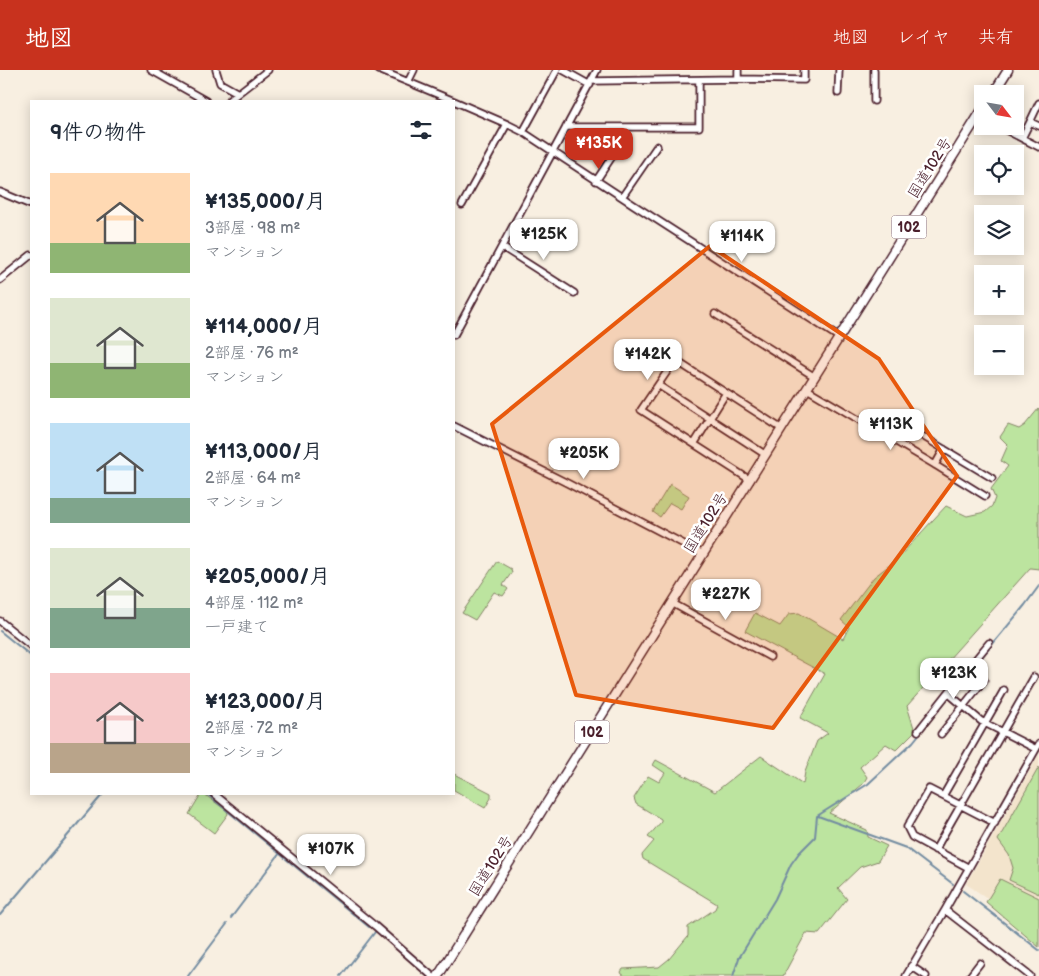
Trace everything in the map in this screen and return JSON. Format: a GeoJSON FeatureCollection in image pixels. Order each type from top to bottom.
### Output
{"type":"FeatureCollection","features":[{"type":"Feature","properties":{"kind":"highway"},"geometry":{"type":"LineString","coordinates":[[999,85],[1008,70]]}},
{"type":"Feature","properties":{"kind":"highway","name":"国道102号"},"geometry":{"type":"LineString","coordinates":[[438,976],[974,126]]}},
{"type":"Feature","properties":{"kind":"street"},"geometry":{"type":"LineString","coordinates":[[151,70],[204,100]]}},
{"type":"Feature","properties":{"kind":"street"},"geometry":{"type":"LineString","coordinates":[[216,70],[220,83],[238,93]]}},
{"type":"Feature","properties":{"kind":"street"},"geometry":{"type":"LineString","coordinates":[[229,100],[268,70]]}},
{"type":"Feature","properties":{"kind":"street"},"geometry":{"type":"LineString","coordinates":[[379,70],[452,100]]}},
{"type":"Feature","properties":{"kind":"street"},"geometry":{"type":"LineString","coordinates":[[408,82],[414,70]]}},
{"type":"Feature","properties":{"kind":"street"},"geometry":{"type":"LineString","coordinates":[[523,132],[557,70]]}},
{"type":"Feature","properties":{"kind":"street"},"geometry":{"type":"LineString","coordinates":[[563,70],[591,83],[804,80],[804,70]]}},
{"type":"Feature","properties":{"kind":"street"},"geometry":{"type":"LineString","coordinates":[[455,332],[597,70]]}},
{"type":"Feature","properties":{"kind":"street"},"geometry":{"type":"LineString","coordinates":[[738,70],[738,80]]}},
{"type":"Feature","properties":{"kind":"street"},"geometry":{"type":"LineString","coordinates":[[838,93],[839,70]]}},
{"type":"Feature","properties":{"kind":"street"},"geometry":{"type":"LineString","coordinates":[[874,70],[874,101]]}},
{"type":"Feature","properties":{"kind":"street"},"geometry":{"type":"LineString","coordinates":[[566,127],[699,126],[699,80]]}},
{"type":"Feature","properties":{"kind":"street"},"geometry":{"type":"LineString","coordinates":[[455,101],[523,132],[840,338]]}},
{"type":"Feature","properties":{"kind":"street"},"geometry":{"type":"LineString","coordinates":[[1022,138],[1039,103]]}},
{"type":"Feature","properties":{"kind":"street"},"geometry":{"type":"LineString","coordinates":[[1030,122],[1039,126]]}},
{"type":"Feature","properties":{"kind":"street"},"geometry":{"type":"LineString","coordinates":[[462,205],[507,124]]}},
{"type":"Feature","properties":{"kind":"street"},"geometry":{"type":"LineString","coordinates":[[1016,135],[1039,147]]}},
{"type":"Feature","properties":{"kind":"street"},"geometry":{"type":"LineString","coordinates":[[596,181],[619,146]]}},
{"type":"Feature","properties":{"kind":"street"},"geometry":{"type":"LineString","coordinates":[[622,198],[656,146]]}},
{"type":"Feature","properties":{"kind":"street"},"geometry":{"type":"LineString","coordinates":[[0,192],[30,205]]}},
{"type":"Feature","properties":{"kind":"street"},"geometry":{"type":"LineString","coordinates":[[502,247],[574,293]]}},
{"type":"Feature","properties":{"kind":"street"},"geometry":{"type":"LineString","coordinates":[[0,280],[30,256]]}},
{"type":"Feature","properties":{"kind":"street"},"geometry":{"type":"LineString","coordinates":[[716,314],[815,378]]}},
{"type":"Feature","properties":{"kind":"street"},"geometry":{"type":"LineString","coordinates":[[750,480],[641,410],[674,360],[782,429]]}},
{"type":"Feature","properties":{"kind":"street"},"geometry":{"type":"LineString","coordinates":[[658,385],[766,455]]}},
{"type":"Feature","properties":{"kind":"street"},"geometry":{"type":"LineString","coordinates":[[807,389],[985,496]]}},
{"type":"Feature","properties":{"kind":"street"},"geometry":{"type":"LineString","coordinates":[[694,444],[726,393]]}},
{"type":"Feature","properties":{"kind":"street"},"geometry":{"type":"LineString","coordinates":[[889,416],[992,478]]}},
{"type":"Feature","properties":{"kind":"street"},"geometry":{"type":"LineString","coordinates":[[455,427],[703,554]]}},
{"type":"Feature","properties":{"kind":"street"},"geometry":{"type":"LineString","coordinates":[[935,465],[944,449]]}},
{"type":"Feature","properties":{"kind":"street"},"geometry":{"type":"LineString","coordinates":[[672,603],[770,657]]}},
{"type":"Feature","properties":{"kind":"street"},"geometry":{"type":"LineString","coordinates":[[0,621],[30,645]]}},
{"type":"Feature","properties":{"kind":"street"},"geometry":{"type":"LineString","coordinates":[[918,731],[950,695],[989,643]]}},
{"type":"Feature","properties":{"kind":"street"},"geometry":{"type":"LineString","coordinates":[[935,850],[1034,677]]}},
{"type":"Feature","properties":{"kind":"street"},"geometry":{"type":"LineString","coordinates":[[941,734],[984,680]]}},
{"type":"Feature","properties":{"kind":"street"},"geometry":{"type":"LineString","coordinates":[[943,796],[1004,690]]}},
{"type":"Feature","properties":{"kind":"street"},"geometry":{"type":"LineString","coordinates":[[906,976],[1038,746],[985,723],[950,695]]}},
{"type":"Feature","properties":{"kind":"street"},"geometry":{"type":"LineString","coordinates":[[969,868],[912,837],[907,827],[930,789],[994,823]]}},
{"type":"Feature","properties":{"kind":"street"},"geometry":{"type":"LineString","coordinates":[[215,795],[375,926],[432,976]]}},
{"type":"Feature","properties":{"kind":"street"},"geometry":{"type":"LineString","coordinates":[[945,910],[1030,976]]}},
{"type":"Feature","properties":{"kind":"street"},"geometry":{"type":"LineString","coordinates":[[970,976],[980,963]]}},
{"type":"Feature","properties":{"kind":"street"},"geometry":{"type":"LineString","coordinates":[[911,966],[926,976]]}},
{"type":"Feature","properties":{"kind":"highlighted area"},"geometry":{"type":"Polygon","coordinates":[[[710,246],[879,359],[957,476],[773,728],[576,695],[492,424],[710,246]]]}},
{"type":"Feature","properties":{"kind":"shaded area"},"geometry":{"type":"Polygon","coordinates":[[[1039,755],[1039,932],[966,884],[1039,755]]]}},
{"type":"Feature","properties":{"kind":"green space"},"geometry":{"type":"Polygon","coordinates":[[[1039,408],[1039,569],[1030,568],[907,706],[915,731],[896,750],[886,744],[860,767],[867,777],[863,784],[829,813],[867,830],[868,837],[887,846],[878,861],[860,867],[838,888],[847,899],[819,934],[806,933],[783,976],[625,976],[622,974],[623,969],[659,967],[669,959],[688,936],[688,927],[715,909],[717,904],[643,859],[642,855],[654,841],[648,837],[661,822],[661,819],[636,804],[634,798],[648,776],[659,782],[665,773],[653,765],[656,760],[715,792],[761,756],[803,784],[805,772],[817,741],[828,733],[800,718],[825,674],[745,631],[755,613],[780,626],[789,614],[799,613],[843,639],[849,627],[841,620],[874,577],[896,560],[946,506],[967,516],[985,512],[992,506],[995,498],[991,489],[1008,466],[1001,461],[1008,445],[1000,437],[1008,425],[1019,429],[1025,425],[1039,408]]]}},
{"type":"Feature","properties":{"kind":"green space"},"geometry":{"type":"Polygon","coordinates":[[[670,484],[689,496],[681,509],[670,503],[660,517],[653,512],[670,484]]]}},
{"type":"Feature","properties":{"kind":"green space"},"geometry":{"type":"Polygon","coordinates":[[[497,561],[511,569],[512,572],[503,585],[508,589],[503,596],[494,592],[475,620],[462,613],[497,561]]]}},
{"type":"Feature","properties":{"kind":"green space"},"geometry":{"type":"Polygon","coordinates":[[[1039,767],[1039,894],[1009,880],[1013,868],[1009,855],[998,840],[1039,767]]]}},
{"type":"Feature","properties":{"kind":"green space"},"geometry":{"type":"Polygon","coordinates":[[[455,775],[491,793],[491,798],[485,808],[455,791],[455,775]]]}},
{"type":"Feature","properties":{"kind":"green space"},"geometry":{"type":"Polygon","coordinates":[[[200,795],[205,795],[227,811],[228,814],[214,833],[189,814],[200,795]]]}},
{"type":"Feature","properties":{"kind":"green space"},"geometry":{"type":"Polygon","coordinates":[[[1000,879],[1039,898],[1039,947],[986,902],[1000,879]]]}},
{"type":"Feature","properties":{"kind":"waterway"},"geometry":{"type":"LineString","coordinates":[[952,693],[1039,586]]}},
{"type":"Feature","properties":{"kind":"waterway"},"geometry":{"type":"LineString","coordinates":[[0,631],[30,655]]}},
{"type":"Feature","properties":{"kind":"waterway"},"geometry":{"type":"LineString","coordinates":[[733,976],[739,958],[775,899],[791,864],[815,837],[817,816],[868,784],[913,742],[949,697]]}},
{"type":"Feature","properties":{"kind":"waterway"},"geometry":{"type":"LineString","coordinates":[[0,915],[102,795]]}},
{"type":"Feature","properties":{"kind":"waterway"},"geometry":{"type":"LineString","coordinates":[[208,795],[369,927]]}},
{"type":"Feature","properties":{"kind":"waterway"},"geometry":{"type":"LineString","coordinates":[[818,816],[906,848],[953,884]]}},
{"type":"Feature","properties":{"kind":"waterway"},"geometry":{"type":"LineString","coordinates":[[231,918],[280,853]]}},
{"type":"Feature","properties":{"kind":"waterway"},"geometry":{"type":"LineString","coordinates":[[963,891],[1039,950]]}},
{"type":"Feature","properties":{"kind":"waterway"},"geometry":{"type":"LineString","coordinates":[[188,976],[227,924]]}},
{"type":"Feature","properties":{"kind":"waterway"},"geometry":{"type":"LineString","coordinates":[[341,976],[375,932]]}}]}
